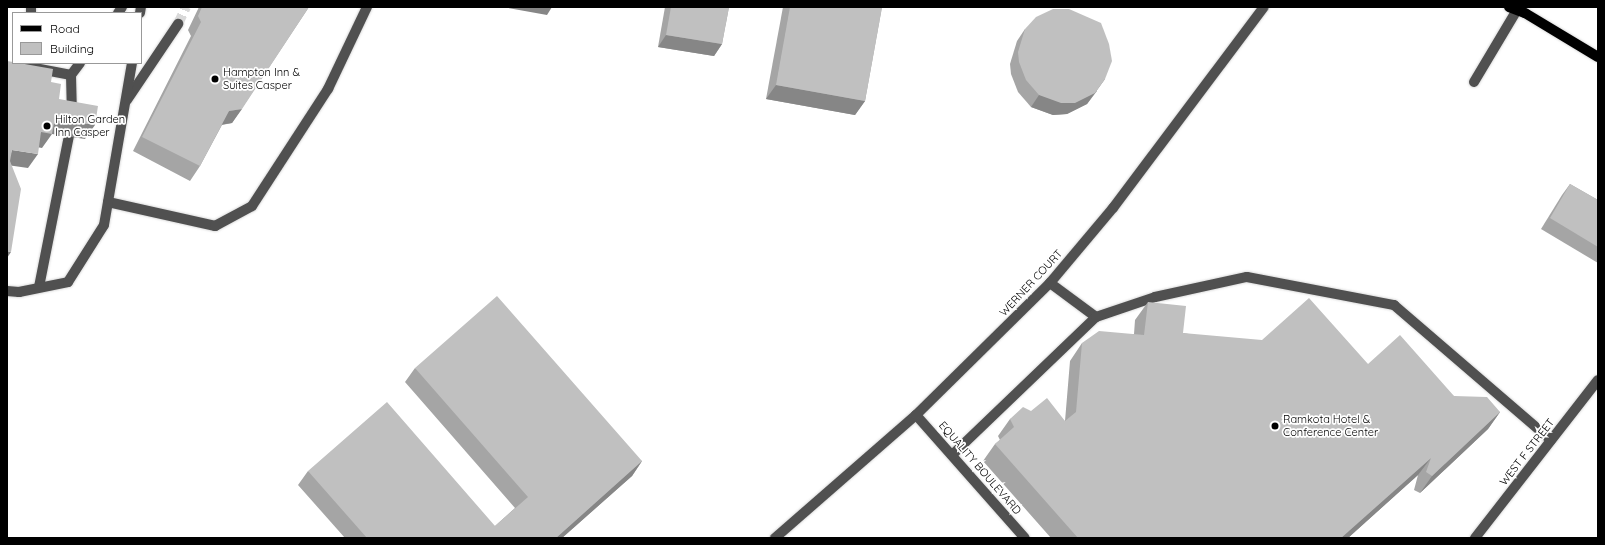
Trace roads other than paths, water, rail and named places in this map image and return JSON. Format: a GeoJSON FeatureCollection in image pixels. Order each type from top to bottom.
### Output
{"type":"FeatureCollection","features":[{"type":"Feature","properties":{"kind":"main road"},"geometry":{"type":"LineString","coordinates":[[1513,8],[1598,57]]}},
{"type":"Feature","properties":{"kind":"street"},"geometry":{"type":"LineString","coordinates":[[108,202],[215,226],[252,206],[328,89],[367,7]]}},
{"type":"Feature","properties":{"kind":"street","name":"WERNER COURT"},"geometry":{"type":"LineString","coordinates":[[775,538],[916,415],[1050,283],[1118,201],[1264,7]]}},
{"type":"Feature","properties":{"kind":"street"},"geometry":{"type":"LineString","coordinates":[[1474,82],[1513,8]]}},
{"type":"Feature","properties":{"kind":"street"},"geometry":{"type":"LineString","coordinates":[[125,104],[178,24]]}},
{"type":"Feature","properties":{"kind":"street"},"geometry":{"type":"LineString","coordinates":[[25,64],[24,66],[72,75]]}},
{"type":"Feature","properties":{"kind":"street"},"geometry":{"type":"LineString","coordinates":[[72,117],[72,75],[79,64]]}},
{"type":"Feature","properties":{"kind":"street"},"geometry":{"type":"LineString","coordinates":[[7,291],[19,292],[68,282],[104,225],[132,64]]}},
{"type":"Feature","properties":{"kind":"street"},"geometry":{"type":"LineString","coordinates":[[39,287],[69,136]]}},
{"type":"Feature","properties":{"kind":"street"},"geometry":{"type":"LineString","coordinates":[[952,455],[1096,316],[1155,297],[1247,277],[1394,305],[1551,440]]}},
{"type":"Feature","properties":{"kind":"street"},"geometry":{"type":"LineString","coordinates":[[1050,283],[1096,316]]}},
{"type":"Feature","properties":{"kind":"street","name":"WEST F STREET"},"geometry":{"type":"LineString","coordinates":[[1475,538],[1598,380]]}},
{"type":"Feature","properties":{"kind":"street","name":"EQUALITY BOULEVARD"},"geometry":{"type":"LineString","coordinates":[[916,415],[1025,538]]}},
{"type":"Feature","properties":{"kind":"tunnel"},"geometry":{"type":"LineString","coordinates":[[178,24],[186,7]]}},
{"type":"Feature","properties":{"kind":"place","name":"Hampton Inn & Suites Casper"},"geometry":{"type":"Point","coordinates":[215,79]}},
{"type":"Feature","properties":{"kind":"place","name":"Hilton Garden Inn Casper"},"geometry":{"type":"Point","coordinates":[47,126]}},
{"type":"Feature","properties":{"kind":"place","name":"Ramkota Hotel & Conference Center"},"geometry":{"type":"Point","coordinates":[1275,426]}}]}
